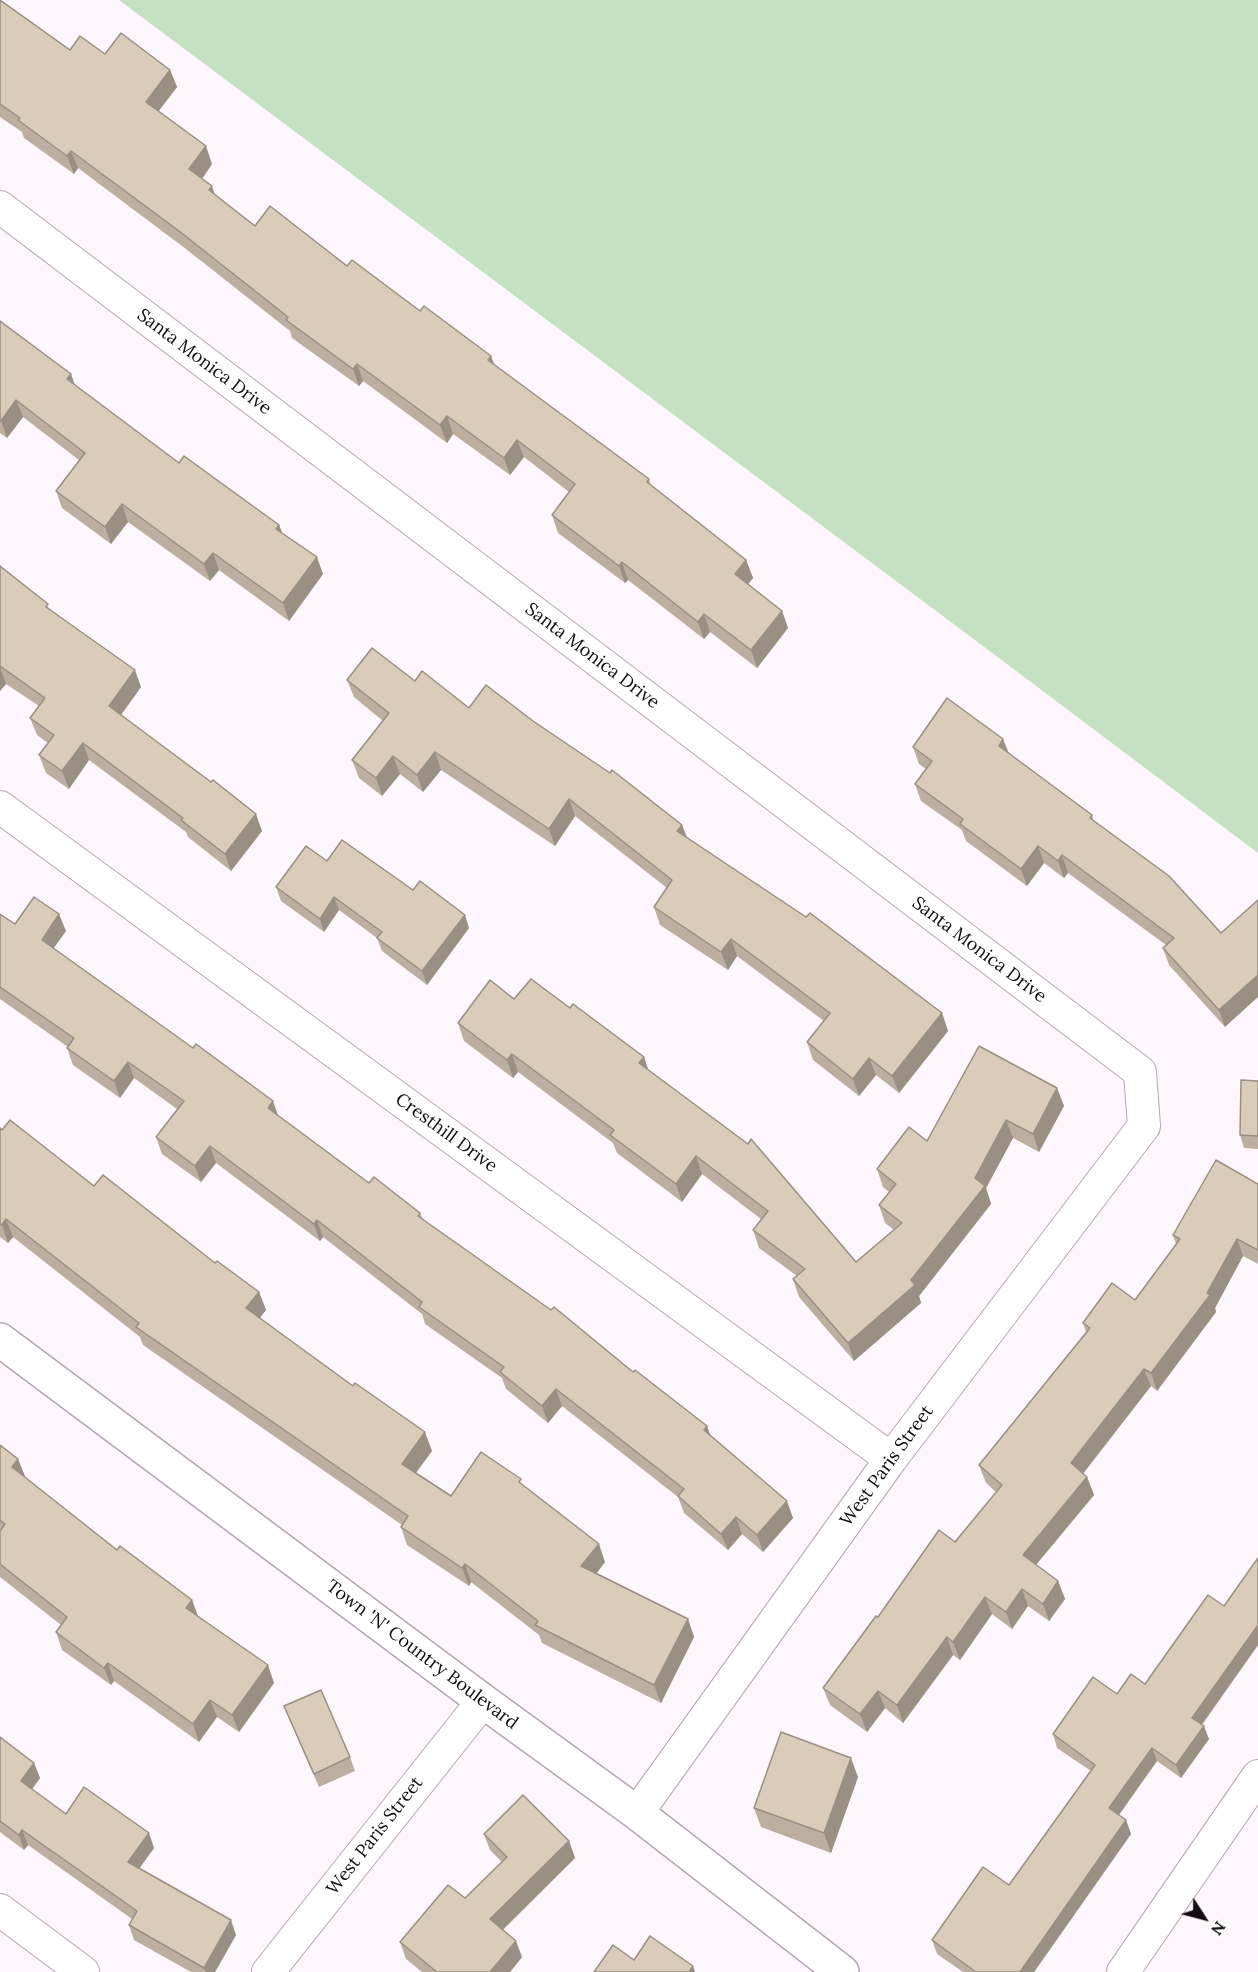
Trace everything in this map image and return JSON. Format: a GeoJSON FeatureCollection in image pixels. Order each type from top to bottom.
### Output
{"type":"FeatureCollection","features":[{"type":"Feature","properties":{"kind":"street","name":"Santa Monica Drive"},"geometry":{"type":"LineString","coordinates":[[0,207],[1140,1072],[1144,1126]]}},
{"type":"Feature","properties":{"kind":"street","name":"Cresthill Drive"},"geometry":{"type":"LineString","coordinates":[[0,807],[891,1459]]}},
{"type":"Feature","properties":{"kind":"street","name":"West Paris Street"},"geometry":{"type":"LineString","coordinates":[[637,1813],[891,1459],[1144,1126]]}},
{"type":"Feature","properties":{"kind":"street","name":"Town 'N' Country Boulevard"},"geometry":{"type":"LineString","coordinates":[[0,1340],[483,1701],[637,1813],[834,1970]]}},
{"type":"Feature","properties":{"kind":"street","name":"West Paris Street"},"geometry":{"type":"LineString","coordinates":[[268,1972],[483,1701]]}},
{"type":"Feature","properties":{"kind":"street"},"geometry":{"type":"LineString","coordinates":[[1123,1972],[1258,1776]]}},
{"type":"Feature","properties":{"kind":"street"},"geometry":{"type":"LineString","coordinates":[[0,1910],[83,1972]]}},
{"type":"Feature","properties":{"kind":"green space"},"geometry":{"type":"Polygon","coordinates":[[[119,0],[1258,0],[1258,853],[995,655],[119,0]]]}},
{"type":"Feature","properties":{"kind":"building"},"geometry":{"type":"Polygon","coordinates":[[[0,0],[70,50],[80,36],[105,54],[121,33],[170,70],[146,102],[206,146],[189,169],[212,186],[209,190],[255,226],[270,206],[347,266],[352,260],[420,311],[424,306],[491,356],[488,360],[649,479],[647,482],[746,560],[735,574],[782,611],[751,650],[704,614],[698,622],[622,562],[619,566],[552,515],[575,484],[517,440],[504,458],[447,416],[440,425],[357,364],[353,369],[286,320],[288,317],[179,231],[71,151],[67,156],[18,120],[20,118],[0,104],[0,0]]]}},
{"type":"Feature","properties":{"kind":"building"},"geometry":{"type":"Polygon","coordinates":[[[0,321],[71,374],[67,379],[179,463],[184,456],[279,525],[276,529],[317,557],[283,603],[213,553],[204,564],[122,504],[105,527],[56,491],[85,453],[16,400],[0,421],[0,321]]]}},
{"type":"Feature","properties":{"kind":"building"},"geometry":{"type":"Polygon","coordinates":[[[0,566],[48,604],[46,607],[135,670],[109,706],[211,782],[213,780],[256,814],[225,854],[181,820],[183,818],[83,743],[62,771],[39,755],[54,735],[30,718],[45,698],[0,666],[0,566]]]}},
{"type":"Feature","properties":{"kind":"building"},"geometry":{"type":"Polygon","coordinates":[[[372,648],[415,681],[422,671],[469,708],[486,685],[533,721],[610,773],[612,770],[682,825],[677,831],[806,917],[810,913],[942,1013],[892,1076],[869,1058],[853,1079],[807,1042],[830,1013],[731,939],[721,952],[654,907],[672,880],[569,799],[549,829],[435,752],[417,775],[393,756],[376,778],[352,760],[389,713],[347,680],[372,648]]]}},
{"type":"Feature","properties":{"kind":"building"},"geometry":{"type":"Polygon","coordinates":[[[947,698],[1003,739],[999,746],[1092,815],[1090,818],[1169,876],[1221,933],[1258,900],[1258,975],[1219,1010],[1163,948],[1174,938],[1062,855],[1058,861],[1038,846],[1021,869],[960,824],[963,819],[915,784],[932,761],[913,747],[947,698]]]}},
{"type":"Feature","properties":{"kind":"building"},"geometry":{"type":"Polygon","coordinates":[[[342,840],[413,890],[420,881],[465,915],[422,971],[377,938],[382,932],[334,897],[320,919],[276,887],[306,846],[327,861],[342,840]]]}},
{"type":"Feature","properties":{"kind":"building"},"geometry":{"type":"Polygon","coordinates":[[[34,897],[59,914],[42,940],[193,1048],[196,1044],[273,1101],[268,1108],[369,1183],[374,1177],[420,1213],[418,1216],[551,1310],[554,1307],[633,1372],[635,1370],[707,1426],[704,1430],[787,1501],[757,1535],[736,1517],[721,1534],[678,1496],[684,1489],[556,1389],[542,1406],[500,1372],[504,1367],[419,1307],[422,1302],[317,1220],[314,1224],[210,1146],[195,1166],[156,1137],[184,1101],[128,1062],[114,1081],[67,1048],[74,1038],[0,987],[0,914],[15,924],[34,897]]]}},
{"type":"Feature","properties":{"kind":"building"},"geometry":{"type":"Polygon","coordinates":[[[531,979],[570,1008],[573,1004],[644,1057],[639,1063],[748,1144],[751,1139],[856,1262],[902,1223],[879,1205],[896,1184],[877,1169],[909,1127],[927,1141],[979,1046],[1057,1088],[1033,1134],[1006,1120],[975,1178],[985,1186],[911,1280],[915,1285],[848,1343],[793,1279],[805,1269],[753,1230],[768,1211],[696,1156],[676,1184],[610,1135],[614,1130],[512,1054],[507,1060],[458,1023],[490,980],[514,999],[531,979]]]}},
{"type":"Feature","properties":{"kind":"building"},"geometry":{"type":"Polygon","coordinates":[[[1241,1080],[1258,1081],[1258,1136],[1240,1135],[1241,1080]]]}},
{"type":"Feature","properties":{"kind":"building"},"geometry":{"type":"Polygon","coordinates":[[[10,1120],[94,1186],[103,1175],[215,1263],[217,1261],[259,1292],[246,1308],[353,1386],[355,1383],[425,1432],[402,1464],[451,1496],[481,1452],[521,1479],[519,1482],[599,1544],[581,1566],[688,1619],[654,1685],[535,1625],[538,1621],[465,1564],[462,1568],[401,1527],[408,1516],[136,1327],[139,1323],[6,1219],[2,1225],[0,1224],[0,1128],[2,1130],[10,1120]]]}},
{"type":"Feature","properties":{"kind":"building"},"geometry":{"type":"Polygon","coordinates":[[[1216,1160],[1258,1184],[1258,1250],[1237,1239],[1207,1293],[1210,1295],[1151,1373],[1144,1369],[1071,1463],[1087,1477],[1023,1555],[1058,1581],[1043,1604],[1022,1589],[1006,1612],[985,1597],[953,1642],[947,1637],[897,1705],[878,1691],[860,1714],[823,1688],[876,1616],[878,1617],[939,1530],[955,1542],[1002,1485],[979,1465],[1090,1328],[1083,1323],[1112,1283],[1135,1300],[1180,1239],[1173,1235],[1216,1160]]]}},
{"type":"Feature","properties":{"kind":"building"},"geometry":{"type":"Polygon","coordinates":[[[0,1445],[18,1459],[12,1467],[117,1550],[120,1546],[192,1600],[186,1608],[268,1665],[232,1715],[210,1700],[193,1724],[108,1663],[104,1668],[56,1632],[67,1617],[0,1564],[0,1531],[5,1524],[0,1520],[0,1445]]]}},
{"type":"Feature","properties":{"kind":"building"},"geometry":{"type":"Polygon","coordinates":[[[1258,1558],[1258,1625],[1192,1718],[1204,1726],[1176,1765],[1152,1748],[1109,1808],[1126,1820],[1020,1972],[976,1972],[932,1940],[983,1867],[1009,1885],[1095,1765],[1053,1734],[1093,1677],[1117,1694],[1131,1674],[1145,1684],[1208,1595],[1224,1606],[1258,1558]]]}},
{"type":"Feature","properties":{"kind":"building"},"geometry":{"type":"Polygon","coordinates":[[[321,1690],[350,1757],[314,1774],[284,1706],[321,1690]]]}},
{"type":"Feature","properties":{"kind":"building"},"geometry":{"type":"Polygon","coordinates":[[[781,1732],[851,1758],[824,1833],[754,1808],[781,1732]]]}},
{"type":"Feature","properties":{"kind":"building"},"geometry":{"type":"Polygon","coordinates":[[[0,1737],[34,1763],[21,1781],[66,1814],[84,1787],[149,1833],[128,1862],[231,1920],[204,1968],[129,1925],[137,1911],[22,1830],[19,1835],[0,1821],[0,1737]]]}},
{"type":"Feature","properties":{"kind":"building"},"geometry":{"type":"Polygon","coordinates":[[[523,1795],[569,1841],[490,1919],[516,1941],[490,1972],[437,1972],[400,1942],[448,1885],[465,1898],[507,1857],[484,1834],[523,1795]]]}},
{"type":"Feature","properties":{"kind":"building"},"geometry":{"type":"Polygon","coordinates":[[[650,1936],[693,1966],[689,1972],[594,1972],[613,1945],[634,1960],[650,1936]]]}}]}
